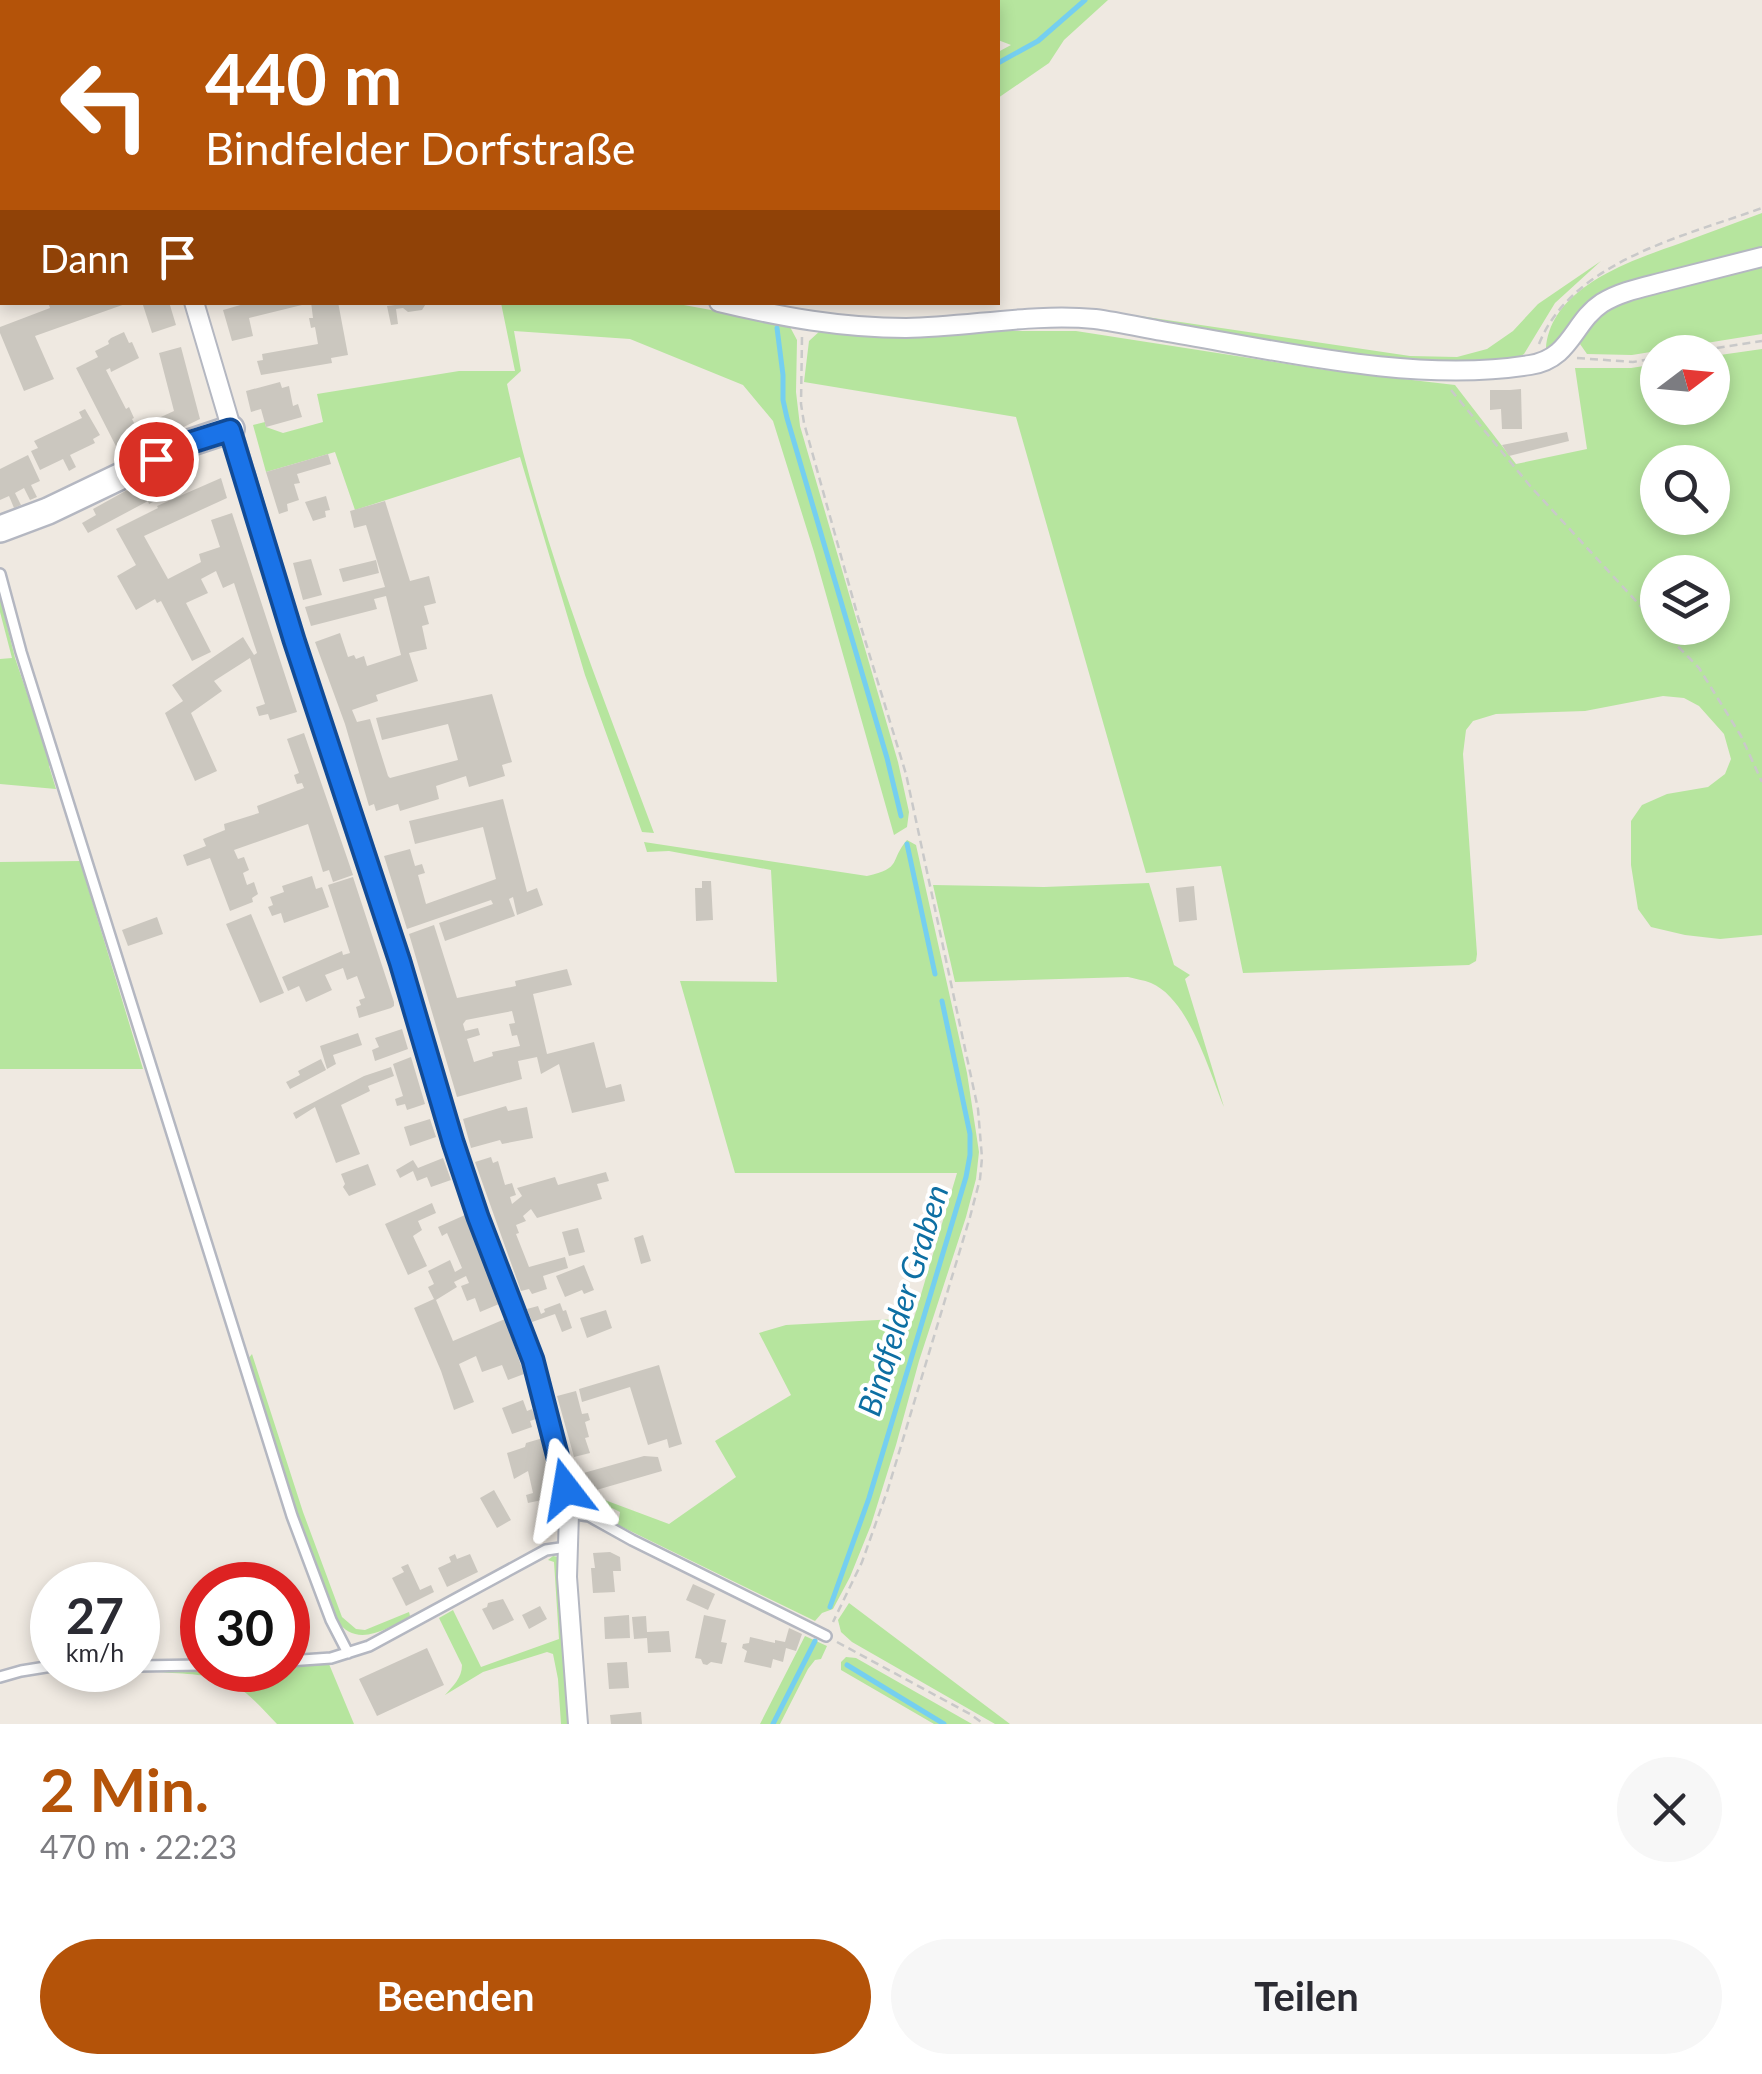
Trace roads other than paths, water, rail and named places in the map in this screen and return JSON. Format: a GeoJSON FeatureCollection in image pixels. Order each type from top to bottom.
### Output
{"type":"FeatureCollection","features":[{"type":"Feature","properties":{"kind":"street"},"geometry":{"type":"LineString","coordinates":[[732,305],[800,320],[856,326],[909,328],[1045,317],[1095,319],[1333,359],[1403,368],[1473,369],[1546,361],[1564,350],[1590,313],[1615,296],[1762,257]]}},
{"type":"Feature","properties":{"kind":"street"},"geometry":{"type":"LineString","coordinates":[[195,305],[294,640],[400,962],[453,1142],[533,1360],[570,1513],[566,1577],[578,1724]]}},
{"type":"Feature","properties":{"kind":"street"},"geometry":{"type":"LineString","coordinates":[[0,530],[192,442],[230,430]]}},
{"type":"Feature","properties":{"kind":"lane"},"geometry":{"type":"LineString","coordinates":[[0,574],[20,652],[292,1516],[330,1620],[348,1654]]}},
{"type":"Feature","properties":{"kind":"lane"},"geometry":{"type":"LineString","coordinates":[[570,1513],[589,1516],[826,1636]]}},
{"type":"Feature","properties":{"kind":"lane"},"geometry":{"type":"LineString","coordinates":[[310,1659],[331,1658],[369,1646],[546,1550],[567,1547]]}},
{"type":"Feature","properties":{"kind":"lane"},"geometry":{"type":"LineString","coordinates":[[0,1676],[30,1669]]}},
{"type":"Feature","properties":{"kind":"waterway","name":"Bindfelder Graben"},"geometry":{"type":"LineString","coordinates":[[1000,62],[1038,41],[1085,0]]}},
{"type":"Feature","properties":{"kind":"waterway","name":"Bindfelder Graben"},"geometry":{"type":"LineString","coordinates":[[777,328],[787,418],[901,816]]}},
{"type":"Feature","properties":{"kind":"waterway","name":"Bindfelder Graben"},"geometry":{"type":"LineString","coordinates":[[907,844],[935,974]]}},
{"type":"Feature","properties":{"kind":"waterway","name":"Bindfelder Graben"},"geometry":{"type":"LineString","coordinates":[[830,1607],[869,1498],[966,1177],[970,1134],[942,1001]]}},
{"type":"Feature","properties":{"kind":"waterway","name":"Bindfelder Graben"},"geometry":{"type":"LineString","coordinates":[[773,1724],[815,1641]]}},
{"type":"Feature","properties":{"kind":"waterway"},"geometry":{"type":"LineString","coordinates":[[847,1665],[944,1724]]}}]}
